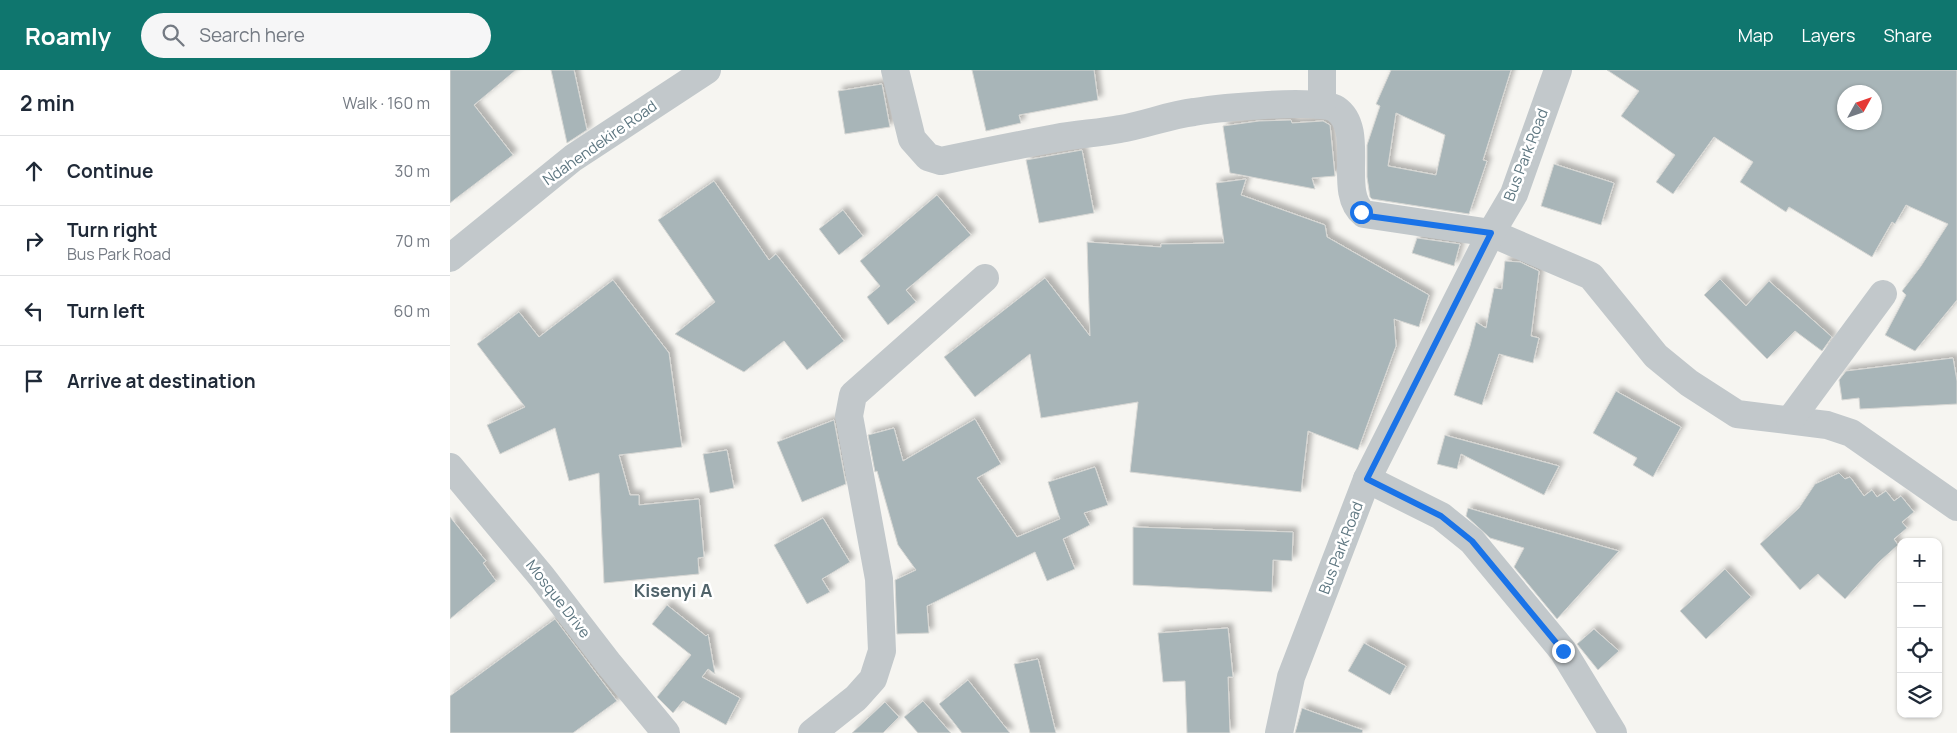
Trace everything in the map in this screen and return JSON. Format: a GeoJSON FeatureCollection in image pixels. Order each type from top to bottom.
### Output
{"type":"FeatureCollection","features":[{"type":"Feature","properties":{"kind":"street","name":"Ndahendekire Road"},"geometry":{"type":"LineString","coordinates":[[450,258],[572,158],[707,70]]}},
{"type":"Feature","properties":{"kind":"street"},"geometry":{"type":"LineString","coordinates":[[895,70],[912,138],[928,157],[941,161],[1058,137],[1120,129],[1193,112],[1287,104],[1322,104],[1338,110],[1350,127],[1352,190],[1361,212],[1368,216],[1491,233],[1591,276],[1656,356],[1689,383],[1737,414],[1828,425],[1851,433],[1957,507]]}},
{"type":"Feature","properties":{"kind":"street"},"geometry":{"type":"LineString","coordinates":[[1322,70],[1322,104]]}},
{"type":"Feature","properties":{"kind":"street","name":"Bus Park Road"},"geometry":{"type":"LineString","coordinates":[[1279,733],[1291,677],[1367,479],[1491,233],[1514,194],[1558,70]]}},
{"type":"Feature","properties":{"kind":"street"},"geometry":{"type":"LineString","coordinates":[[812,733],[856,698],[873,680],[882,651],[879,579],[849,416],[853,395],[985,278]]}},
{"type":"Feature","properties":{"kind":"street"},"geometry":{"type":"LineString","coordinates":[[1790,420],[1882,294]]}},
{"type":"Feature","properties":{"kind":"street","name":"Mosque Drive"},"geometry":{"type":"LineString","coordinates":[[450,467],[542,577],[609,664],[666,733]]}},
{"type":"Feature","properties":{"kind":"street"},"geometry":{"type":"LineString","coordinates":[[1367,479],[1441,516],[1472,541],[1563,651],[1613,733]]}},
{"type":"Feature","properties":{"kind":"building"},"geometry":{"type":"Polygon","coordinates":[[[450,70],[516,70],[474,105],[513,155],[450,203],[450,70]]]}},
{"type":"Feature","properties":{"kind":"building"},"geometry":{"type":"Polygon","coordinates":[[[551,70],[574,70],[587,130],[567,143],[551,70]]]}},
{"type":"Feature","properties":{"kind":"building"},"geometry":{"type":"Polygon","coordinates":[[[972,70],[1094,70],[1098,100],[1019,115],[1021,123],[986,131],[972,70]]]}},
{"type":"Feature","properties":{"kind":"building"},"geometry":{"type":"Polygon","coordinates":[[[1391,70],[1511,70],[1483,160],[1487,161],[1469,214],[1372,199],[1370,197],[1367,177],[1367,145],[1380,106],[1376,104],[1391,70]],[[1396,113],[1388,166],[1436,175],[1445,135],[1396,113]]]}},
{"type":"Feature","properties":{"kind":"building"},"geometry":{"type":"Polygon","coordinates":[[[1607,70],[1957,70],[1957,300],[1915,351],[1885,335],[1906,295],[1902,291],[1921,266],[1948,224],[1906,205],[1895,224],[1892,222],[1872,257],[1789,207],[1786,212],[1740,182],[1753,162],[1714,137],[1673,194],[1656,182],[1675,155],[1621,116],[1639,91],[1607,70]]]}},
{"type":"Feature","properties":{"kind":"building"},"geometry":{"type":"Polygon","coordinates":[[[882,84],[890,127],[845,134],[838,91],[882,84]]]}},
{"type":"Feature","properties":{"kind":"building"},"geometry":{"type":"Polygon","coordinates":[[[1291,120],[1292,123],[1323,121],[1330,125],[1335,176],[1312,178],[1315,189],[1230,173],[1223,126],[1259,121],[1291,120]]]}},
{"type":"Feature","properties":{"kind":"building"},"geometry":{"type":"Polygon","coordinates":[[[1082,150],[1094,213],[1039,223],[1026,160],[1082,150]]]}},
{"type":"Feature","properties":{"kind":"building"},"geometry":{"type":"Polygon","coordinates":[[[1554,164],[1614,183],[1601,225],[1541,206],[1554,164]]]}},
{"type":"Feature","properties":{"kind":"building"},"geometry":{"type":"Polygon","coordinates":[[[1246,179],[1241,195],[1325,225],[1327,237],[1429,295],[1419,327],[1394,319],[1396,346],[1358,450],[1308,431],[1301,492],[1130,472],[1138,402],[1041,418],[1030,354],[975,397],[944,357],[1045,278],[1090,336],[1087,242],[1161,247],[1161,244],[1224,243],[1216,183],[1246,179]]]}},
{"type":"Feature","properties":{"kind":"building"},"geometry":{"type":"Polygon","coordinates":[[[714,181],[769,260],[776,254],[844,341],[807,370],[784,341],[744,372],[675,334],[715,302],[658,220],[714,181]]]}},
{"type":"Feature","properties":{"kind":"building"},"geometry":{"type":"Polygon","coordinates":[[[937,195],[971,235],[906,290],[916,302],[888,325],[867,297],[880,286],[860,261],[937,195]]]}},
{"type":"Feature","properties":{"kind":"building"},"geometry":{"type":"Polygon","coordinates":[[[843,210],[863,236],[839,255],[819,229],[843,210]]]}},
{"type":"Feature","properties":{"kind":"building"},"geometry":{"type":"Polygon","coordinates":[[[1417,238],[1460,244],[1454,266],[1412,253],[1417,238]]]}},
{"type":"Feature","properties":{"kind":"building"},"geometry":{"type":"Polygon","coordinates":[[[1505,261],[1520,262],[1539,271],[1531,336],[1539,338],[1533,363],[1499,354],[1482,405],[1454,395],[1476,322],[1486,328],[1494,288],[1502,289],[1505,261]]]}},
{"type":"Feature","properties":{"kind":"building"},"geometry":{"type":"Polygon","coordinates":[[[1720,279],[1746,306],[1769,281],[1832,337],[1822,351],[1795,331],[1767,359],[1704,295],[1720,279]]]}},
{"type":"Feature","properties":{"kind":"building"},"geometry":{"type":"Polygon","coordinates":[[[613,280],[669,353],[682,447],[619,455],[630,495],[639,495],[639,505],[699,499],[704,557],[698,558],[699,574],[604,583],[599,473],[569,481],[555,428],[500,454],[487,425],[525,407],[477,344],[519,312],[539,337],[613,280]]]}},
{"type":"Feature","properties":{"kind":"building"},"geometry":{"type":"Polygon","coordinates":[[[1953,358],[1957,381],[1957,404],[1860,409],[1859,398],[1842,400],[1839,380],[1846,371],[1953,358]]]}},
{"type":"Feature","properties":{"kind":"building"},"geometry":{"type":"Polygon","coordinates":[[[1616,391],[1681,427],[1653,477],[1633,465],[1637,458],[1593,433],[1616,391]]]}},
{"type":"Feature","properties":{"kind":"building"},"geometry":{"type":"Polygon","coordinates":[[[975,419],[1001,464],[977,478],[1017,537],[1060,519],[1048,482],[1095,467],[1108,505],[1084,513],[1090,525],[1063,539],[1075,569],[1047,581],[1035,552],[927,606],[929,633],[897,634],[895,580],[916,570],[898,545],[877,471],[875,472],[868,435],[894,428],[903,461],[975,419]]]}},
{"type":"Feature","properties":{"kind":"building"},"geometry":{"type":"Polygon","coordinates":[[[834,420],[846,484],[802,502],[777,442],[834,420]]]}},
{"type":"Feature","properties":{"kind":"building"},"geometry":{"type":"Polygon","coordinates":[[[1445,435],[1559,466],[1544,495],[1461,454],[1457,469],[1437,464],[1445,435]]]}},
{"type":"Feature","properties":{"kind":"building"},"geometry":{"type":"Polygon","coordinates":[[[727,450],[734,488],[710,493],[703,454],[727,450]]]}},
{"type":"Feature","properties":{"kind":"building"},"geometry":{"type":"Polygon","coordinates":[[[1839,473],[1845,479],[1850,477],[1864,496],[1872,490],[1877,497],[1886,491],[1894,501],[1901,496],[1914,512],[1902,522],[1907,528],[1894,539],[1897,546],[1879,562],[1845,599],[1818,574],[1800,590],[1760,544],[1799,508],[1815,484],[1839,473]]]}},
{"type":"Feature","properties":{"kind":"building"},"geometry":{"type":"Polygon","coordinates":[[[1468,508],[1619,551],[1557,619],[1514,567],[1524,548],[1490,538],[1466,516],[1468,508]]]}},
{"type":"Feature","properties":{"kind":"building"},"geometry":{"type":"Polygon","coordinates":[[[450,517],[486,561],[483,563],[496,581],[450,619],[450,517]]]}},
{"type":"Feature","properties":{"kind":"building"},"geometry":{"type":"Polygon","coordinates":[[[823,518],[850,562],[822,579],[830,592],[807,604],[774,545],[823,518]]]}},
{"type":"Feature","properties":{"kind":"building"},"geometry":{"type":"Polygon","coordinates":[[[1133,527],[1293,532],[1292,561],[1273,560],[1272,592],[1133,585],[1133,527]]]}},
{"type":"Feature","properties":{"kind":"building"},"geometry":{"type":"Polygon","coordinates":[[[1725,569],[1751,597],[1706,639],[1680,611],[1725,569]]]}},
{"type":"Feature","properties":{"kind":"building"},"geometry":{"type":"Polygon","coordinates":[[[667,605],[706,636],[708,634],[715,674],[708,669],[702,677],[740,698],[726,725],[683,701],[673,713],[657,697],[691,655],[652,624],[667,605]]]}},
{"type":"Feature","properties":{"kind":"building"},"geometry":{"type":"Polygon","coordinates":[[[555,619],[617,701],[573,733],[450,733],[450,696],[555,619]]]}},
{"type":"Feature","properties":{"kind":"building"},"geometry":{"type":"Polygon","coordinates":[[[1228,628],[1233,677],[1228,677],[1230,733],[1187,733],[1185,681],[1163,682],[1158,633],[1228,628]]]}},
{"type":"Feature","properties":{"kind":"building"},"geometry":{"type":"Polygon","coordinates":[[[1594,629],[1619,651],[1598,670],[1577,644],[1594,629]]]}},
{"type":"Feature","properties":{"kind":"building"},"geometry":{"type":"Polygon","coordinates":[[[1364,643],[1406,666],[1390,695],[1348,671],[1364,643]]]}},
{"type":"Feature","properties":{"kind":"building"},"geometry":{"type":"Polygon","coordinates":[[[1038,659],[1056,733],[1030,733],[1014,664],[1038,659]]]}},
{"type":"Feature","properties":{"kind":"building"},"geometry":{"type":"Polygon","coordinates":[[[968,680],[1010,733],[962,733],[939,704],[968,680]]]}},
{"type":"Feature","properties":{"kind":"building"},"geometry":{"type":"Polygon","coordinates":[[[923,701],[951,733],[918,733],[904,717],[923,701]]]}},
{"type":"Feature","properties":{"kind":"building"},"geometry":{"type":"Polygon","coordinates":[[[885,702],[899,717],[883,733],[852,733],[885,702]]]}},
{"type":"Feature","properties":{"kind":"building"},"geometry":{"type":"Polygon","coordinates":[[[1302,708],[1363,730],[1362,733],[1295,733],[1302,708]]]}},
{"type":"Feature","properties":{"kind":"district","name":"Kisenyi A"},"geometry":{"type":"Point","coordinates":[673,591]}},
{"type":"Feature","properties":{"kind":"route"},"geometry":{"type":"LineString","coordinates":[[1361,212],[1368,216],[1491,233],[1367,479],[1441,516],[1472,541],[1563,651]]}}]}
